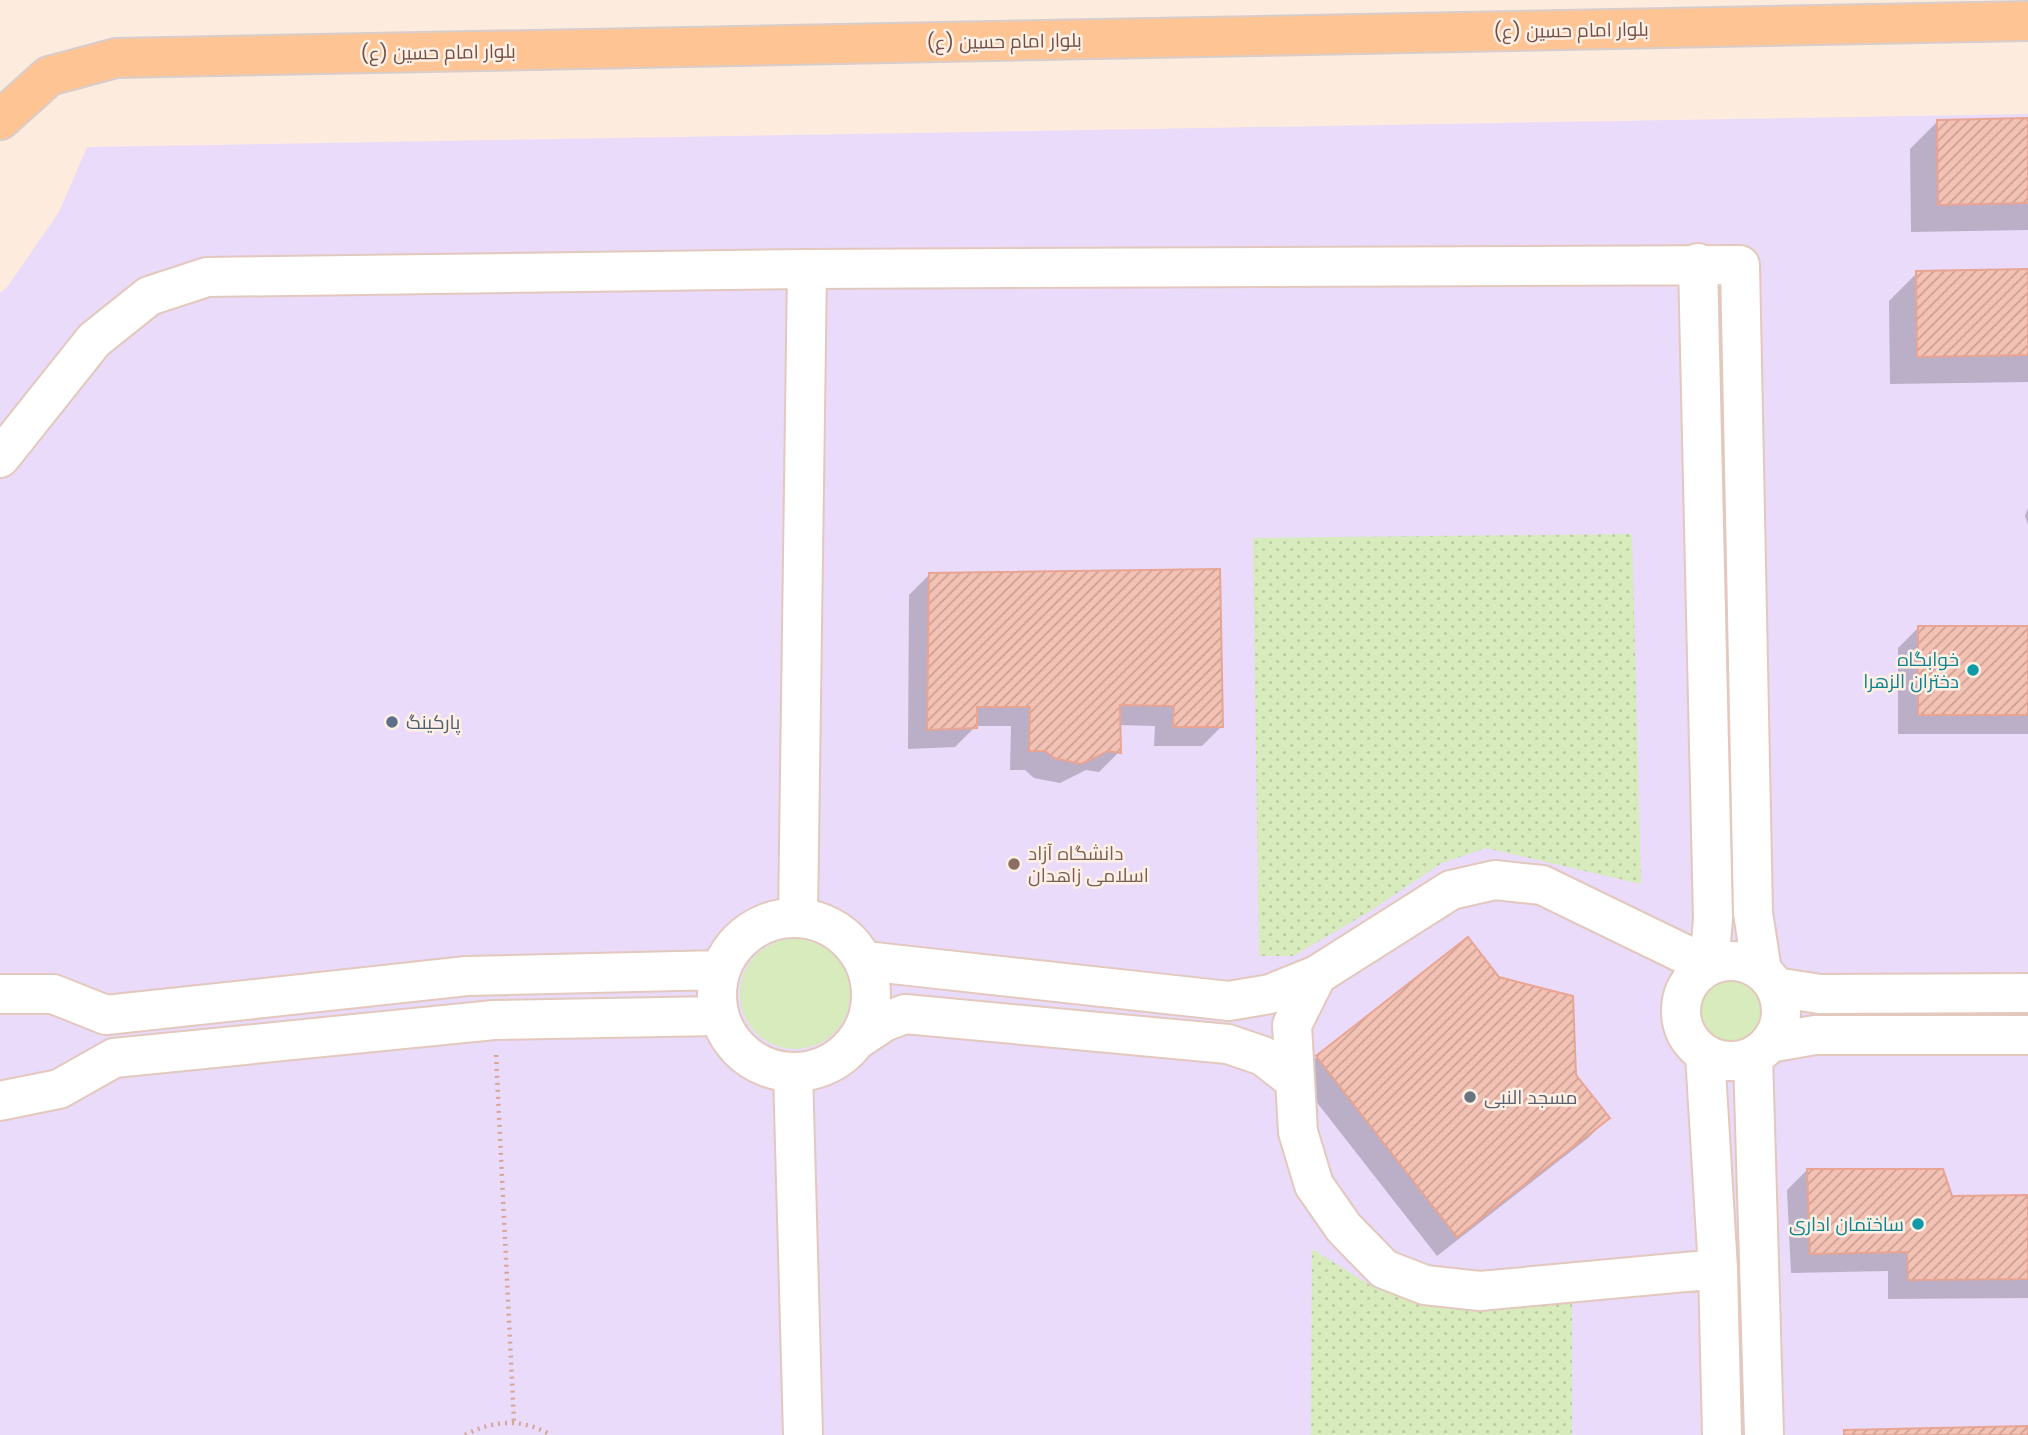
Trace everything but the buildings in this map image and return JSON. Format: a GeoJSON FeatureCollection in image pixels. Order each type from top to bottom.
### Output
{"type":"FeatureCollection","features":[{"type":"Feature","properties":{"kind":"main road","name":"بلوار امام حسین (ع)"},"geometry":{"type":"LineString","coordinates":[[0,120],[49,76],[116,58],[2028,21]]}},
{"type":"Feature","properties":{"kind":"street"},"geometry":{"type":"LineString","coordinates":[[1698,263],[1702,542],[1713,919],[1709,966]]}},
{"type":"Feature","properties":{"kind":"street"},"geometry":{"type":"LineString","coordinates":[[0,458],[94,340],[149,296],[207,277],[807,269],[1698,263],[1740,265],[1743,542],[1753,913],[1768,979],[1781,1016],[1761,1050],[1764,1435]]}},
{"type":"Feature","properties":{"kind":"street"},"geometry":{"type":"LineString","coordinates":[[798,917],[807,269]]}},
{"type":"Feature","properties":{"kind":"street"},"geometry":{"type":"LineString","coordinates":[[1702,542],[1743,542]]}},
{"type":"Feature","properties":{"kind":"street"},"geometry":{"type":"LineString","coordinates":[[865,961],[1229,1000],[1270,994],[1317,975],[1451,890],[1496,880],[1542,885],[1709,966]]}},
{"type":"Feature","properties":{"kind":"street"},"geometry":{"type":"LineString","coordinates":[[857,1040],[869,1018],[872,981],[865,961],[848,938],[830,925],[798,917],[770,920],[749,931],[731,949],[720,970],[716,992],[719,1016],[728,1037],[742,1052],[762,1066],[793,1072],[820,1068],[842,1056],[857,1040],[884,1022],[905,1014],[1228,1044],[1263,1056],[1294,1080]]}},
{"type":"Feature","properties":{"kind":"street"},"geometry":{"type":"LineString","coordinates":[[2028,993],[1820,995],[1768,979],[1736,961],[1709,966],[1697,974],[1687,986],[1681,1016],[1693,1044],[1706,1054],[1721,1060],[1738,1061],[1761,1050],[1815,1035],[2028,1035]]}},
{"type":"Feature","properties":{"kind":"street"},"geometry":{"type":"LineString","coordinates":[[0,994],[53,994],[106,1015],[467,976],[720,970]]}},
{"type":"Feature","properties":{"kind":"street"},"geometry":{"type":"LineString","coordinates":[[1317,975],[1292,1025],[1298,1132],[1314,1185],[1344,1228],[1384,1269],[1425,1285],[1480,1291],[1718,1269]]}},
{"type":"Feature","properties":{"kind":"street"},"geometry":{"type":"LineString","coordinates":[[0,1101],[58,1089],[114,1058],[494,1020],[719,1016]]}},
{"type":"Feature","properties":{"kind":"street"},"geometry":{"type":"LineString","coordinates":[[1706,1054],[1718,1269],[1722,1435]]}},
{"type":"Feature","properties":{"kind":"street"},"geometry":{"type":"LineString","coordinates":[[793,1072],[803,1435]]}},
{"type":"Feature","properties":{"kind":"path"},"geometry":{"type":"LineString","coordinates":[[494,1020],[514,1422]]}},
{"type":"Feature","properties":{"kind":"path"},"geometry":{"type":"LineString","coordinates":[[464,1435],[488,1424],[514,1422],[539,1427],[551,1435]]}},
{"type":"Feature","properties":{"kind":"shaded area","name":"دانشگاه آزاد اسلامی زاهدان"},"geometry":{"type":"Polygon","coordinates":[[[2028,114],[2028,1435],[0,1435],[0,293],[8,286],[59,212],[87,147],[2028,114]]]}},
{"type":"Feature","properties":{"kind":"green space"},"geometry":{"type":"Polygon","coordinates":[[[1632,534],[1641,884],[1486,848],[1442,863],[1364,915],[1293,956],[1259,956],[1253,538],[1632,534]]]}},
{"type":"Feature","properties":{"kind":"green space"},"geometry":{"type":"Polygon","coordinates":[[[795,939],[816,943],[834,955],[846,973],[850,994],[846,1015],[834,1033],[816,1045],[795,1049],[774,1045],[756,1033],[744,1015],[740,994],[744,973],[756,955],[774,943],[795,939]]]}},
{"type":"Feature","properties":{"kind":"green space"},"geometry":{"type":"Polygon","coordinates":[[[1729,974],[1743,977],[1755,985],[1763,997],[1766,1011],[1763,1025],[1755,1037],[1743,1045],[1729,1048],[1715,1045],[1703,1037],[1695,1025],[1692,1011],[1695,997],[1703,985],[1715,977],[1729,974]]]}},
{"type":"Feature","properties":{"kind":"green space"},"geometry":{"type":"Polygon","coordinates":[[[1312,1249],[1375,1288],[1434,1306],[1572,1298],[1572,1435],[1311,1435],[1312,1249]]]}},
{"type":"Feature","properties":{"kind":"place","name":"خوابگاه دختران الزهرا"},"geometry":{"type":"Point","coordinates":[1973,670]}},
{"type":"Feature","properties":{"kind":"place","name":"پارکینگ"},"geometry":{"type":"Point","coordinates":[392,722]}},
{"type":"Feature","properties":{"kind":"place","name":"دانشگاه آزاد اسلامی زاهدان"},"geometry":{"type":"Point","coordinates":[1014,864]}},
{"type":"Feature","properties":{"kind":"place","name":"مسجد النبی"},"geometry":{"type":"Point","coordinates":[1470,1097]}},
{"type":"Feature","properties":{"kind":"place","name":"ساختمان اداری"},"geometry":{"type":"Point","coordinates":[1918,1224]}}]}
